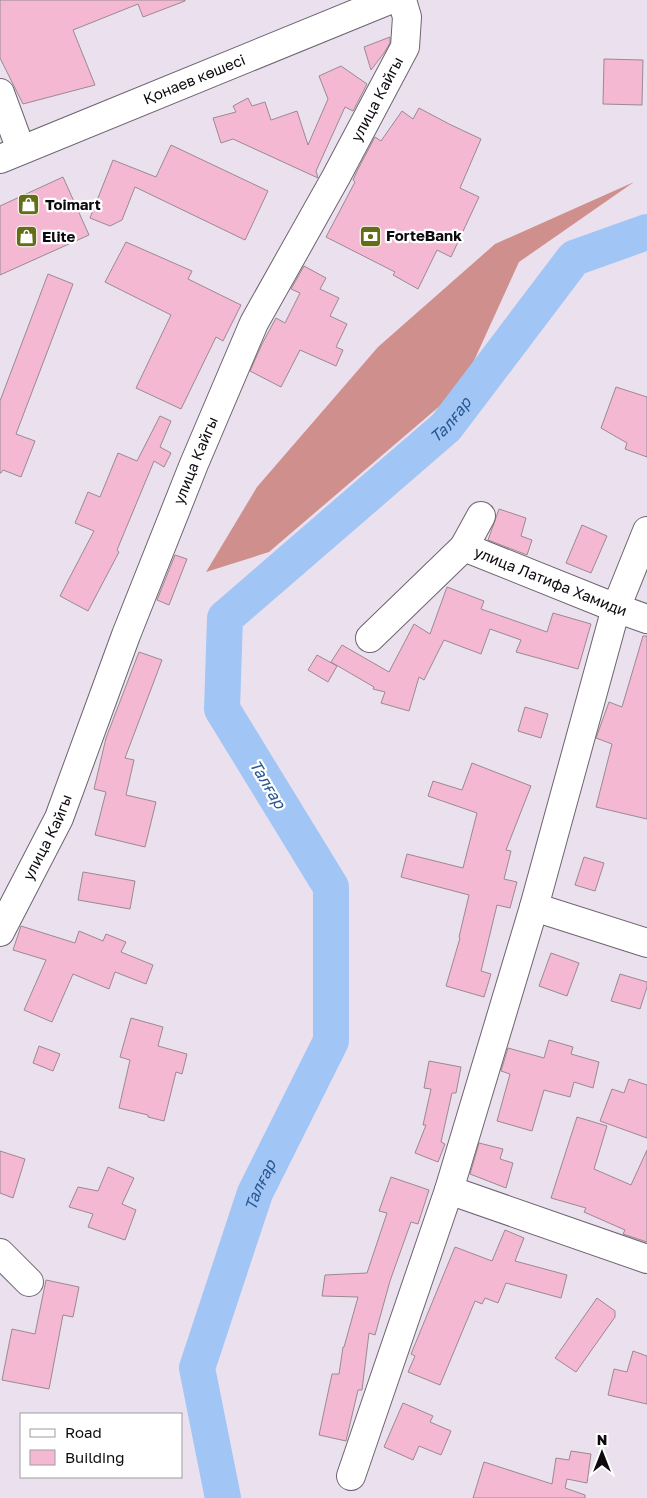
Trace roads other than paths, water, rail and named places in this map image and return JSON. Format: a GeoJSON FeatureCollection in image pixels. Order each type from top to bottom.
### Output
{"type":"FeatureCollection","features":[{"type":"Feature","properties":{"kind":"street","name":"Қонаев көшесі"},"geometry":{"type":"LineString","coordinates":[[11,154],[388,0]]}},
{"type":"Feature","properties":{"kind":"street","name":"улица Кайгы"},"geometry":{"type":"LineString","coordinates":[[0,932],[59,818],[126,635],[187,482],[254,323],[336,178],[405,47],[407,18],[402,0]]}},
{"type":"Feature","properties":{"kind":"street"},"geometry":{"type":"LineString","coordinates":[[0,93],[11,154]]}},
{"type":"Feature","properties":{"kind":"street"},"geometry":{"type":"LineString","coordinates":[[464,547],[481,516]]}},
{"type":"Feature","properties":{"kind":"street"},"geometry":{"type":"LineString","coordinates":[[352,1476],[448,1190],[534,907],[616,608],[647,531]]}},
{"type":"Feature","properties":{"kind":"street","name":"улица Латифа Хамиди"},"geometry":{"type":"LineString","coordinates":[[370,638],[464,547],[647,619]]}},
{"type":"Feature","properties":{"kind":"street"},"geometry":{"type":"LineString","coordinates":[[534,907],[647,943]]}},
{"type":"Feature","properties":{"kind":"street"},"geometry":{"type":"LineString","coordinates":[[448,1190],[647,1258]]}},
{"type":"Feature","properties":{"kind":"street"},"geometry":{"type":"LineString","coordinates":[[0,1253],[29,1282]]}},
{"type":"Feature","properties":{"kind":"waterway","name":"Талғар"},"geometry":{"type":"LineString","coordinates":[[223,1498],[197,1368],[255,1193],[331,1041],[331,887],[222,709],[225,618],[446,427],[574,258],[647,232]]}},
{"type":"Feature","properties":{"kind":"place","name":"Toimart"},"geometry":{"type":"Point","coordinates":[29,205]}},
{"type":"Feature","properties":{"kind":"place","name":"ForteBank"},"geometry":{"type":"Point","coordinates":[370,236]}},
{"type":"Feature","properties":{"kind":"place","name":"Elite"},"geometry":{"type":"Point","coordinates":[26,237]}}]}
